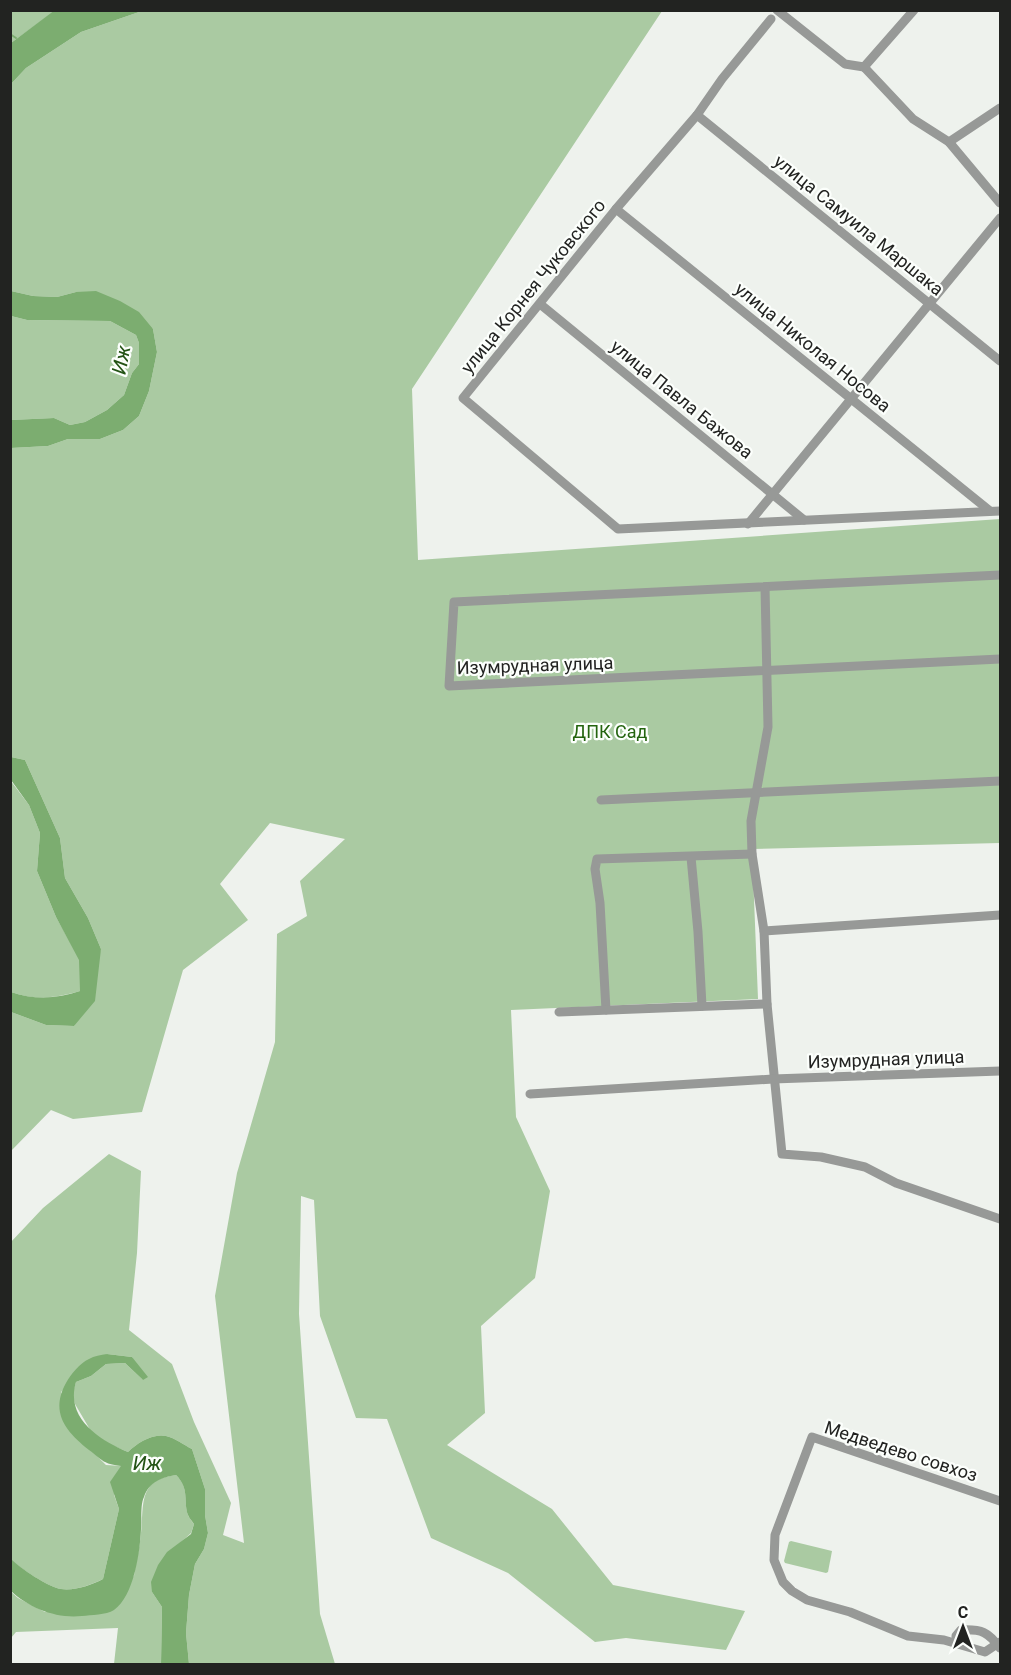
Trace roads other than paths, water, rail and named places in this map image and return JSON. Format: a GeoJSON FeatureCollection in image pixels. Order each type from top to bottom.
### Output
{"type":"FeatureCollection","features":[{"type":"Feature","properties":{"kind":"street"},"geometry":{"type":"LineString","coordinates":[[777,10],[845,64],[864,67],[913,119],[949,142],[1000,203]]}},
{"type":"Feature","properties":{"kind":"street"},"geometry":{"type":"LineString","coordinates":[[864,67],[914,10]]}},
{"type":"Feature","properties":{"kind":"street","name":"улица Корнея Чуковского"},"geometry":{"type":"LineString","coordinates":[[771,19],[696,115],[616,209],[463,398],[618,529],[1000,511]]}},
{"type":"Feature","properties":{"kind":"street"},"geometry":{"type":"LineString","coordinates":[[949,142],[1000,108]]}},
{"type":"Feature","properties":{"kind":"street","name":"улица Самуила Маршака"},"geometry":{"type":"LineString","coordinates":[[696,115],[1000,361]]}},
{"type":"Feature","properties":{"kind":"street","name":"улица Николая Носова"},"geometry":{"type":"LineString","coordinates":[[616,209],[990,511]]}},
{"type":"Feature","properties":{"kind":"street"},"geometry":{"type":"LineString","coordinates":[[748,524],[1000,218]]}},
{"type":"Feature","properties":{"kind":"street","name":"улица Павла Бажова"},"geometry":{"type":"LineString","coordinates":[[540,304],[804,520]]}},
{"type":"Feature","properties":{"kind":"street","name":"Изумрудная улица"},"geometry":{"type":"LineString","coordinates":[[1000,575],[454,602],[449,686],[1000,658]]}},
{"type":"Feature","properties":{"kind":"street"},"geometry":{"type":"LineString","coordinates":[[765,587],[768,727],[751,821],[752,854],[764,931],[766,1004],[782,1154],[821,1157],[865,1167],[896,1183],[1000,1220]]}},
{"type":"Feature","properties":{"kind":"street"},"geometry":{"type":"LineString","coordinates":[[601,800],[1000,781]]}},
{"type":"Feature","properties":{"kind":"street"},"geometry":{"type":"LineString","coordinates":[[606,1010],[600,903],[595,869],[597,859],[752,854]]}},
{"type":"Feature","properties":{"kind":"street"},"geometry":{"type":"LineString","coordinates":[[691,857],[702,1006]]}},
{"type":"Feature","properties":{"kind":"street"},"geometry":{"type":"LineString","coordinates":[[764,931],[1000,915]]}},
{"type":"Feature","properties":{"kind":"street"},"geometry":{"type":"LineString","coordinates":[[559,1012],[766,1004]]}},
{"type":"Feature","properties":{"kind":"street","name":"Изумрудная улица"},"geometry":{"type":"LineString","coordinates":[[530,1094],[773,1079],[1000,1071]]}},
{"type":"Feature","properties":{"kind":"street","name":"Медведево совхоз"},"geometry":{"type":"LineString","coordinates":[[1000,1502],[812,1437],[775,1535],[774,1560],[783,1582],[807,1600],[850,1612],[908,1636],[944,1640],[985,1652],[1000,1645]]}},
{"type":"Feature","properties":{"kind":"street"},"geometry":{"type":"LineString","coordinates":[[956,1644],[956,1636],[961,1630],[970,1630],[986,1632],[1000,1645]]}},
{"type":"Feature","properties":{"kind":"water"},"geometry":{"type":"Polygon","coordinates":[[[55,10],[142,11],[81,32],[26,68],[11,84],[11,43],[55,10]]]}},
{"type":"Feature","properties":{"kind":"water","name":"Иж"},"geometry":{"type":"Polygon","coordinates":[[[11,291],[33,296],[57,297],[76,292],[96,291],[139,312],[153,329],[157,352],[149,391],[139,416],[123,430],[100,439],[68,439],[48,446],[11,448],[11,420],[54,418],[70,425],[85,422],[107,410],[124,395],[132,373],[139,364],[139,343],[136,335],[110,321],[27,320],[11,316],[11,291]]]}},
{"type":"Feature","properties":{"kind":"water"},"geometry":{"type":"Polygon","coordinates":[[[11,757],[25,760],[60,838],[65,878],[88,918],[101,949],[95,1001],[74,1026],[46,1025],[11,1012],[11,992],[46,998],[80,991],[79,960],[56,917],[37,871],[40,833],[29,805],[11,780],[11,757]]]}},
{"type":"Feature","properties":{"kind":"water","name":"Иж"},"geometry":{"type":"Polygon","coordinates":[[[107,1354],[132,1357],[148,1377],[143,1380],[125,1363],[106,1364],[91,1376],[76,1382],[75,1406],[80,1417],[96,1434],[128,1452],[136,1445],[156,1436],[173,1438],[192,1449],[205,1489],[208,1533],[204,1549],[195,1564],[189,1595],[186,1633],[189,1664],[161,1664],[162,1607],[152,1592],[151,1582],[158,1565],[167,1552],[191,1534],[194,1524],[188,1515],[185,1490],[176,1475],[157,1481],[146,1492],[142,1504],[135,1573],[127,1595],[114,1610],[107,1613],[63,1616],[26,1603],[11,1591],[11,1559],[34,1577],[61,1589],[83,1587],[103,1579],[119,1509],[110,1482],[121,1466],[104,1461],[73,1436],[63,1420],[59,1403],[66,1383],[76,1369],[91,1358],[107,1354]]]}},
{"type":"Feature","properties":{"kind":"waterway"},"geometry":{"type":"LineString","coordinates":[[10,34],[16,38]]}},
{"type":"Feature","properties":{"kind":"park label","name":"ДПК Сад"},"geometry":{"type":"Point","coordinates":[610,731]}}]}
